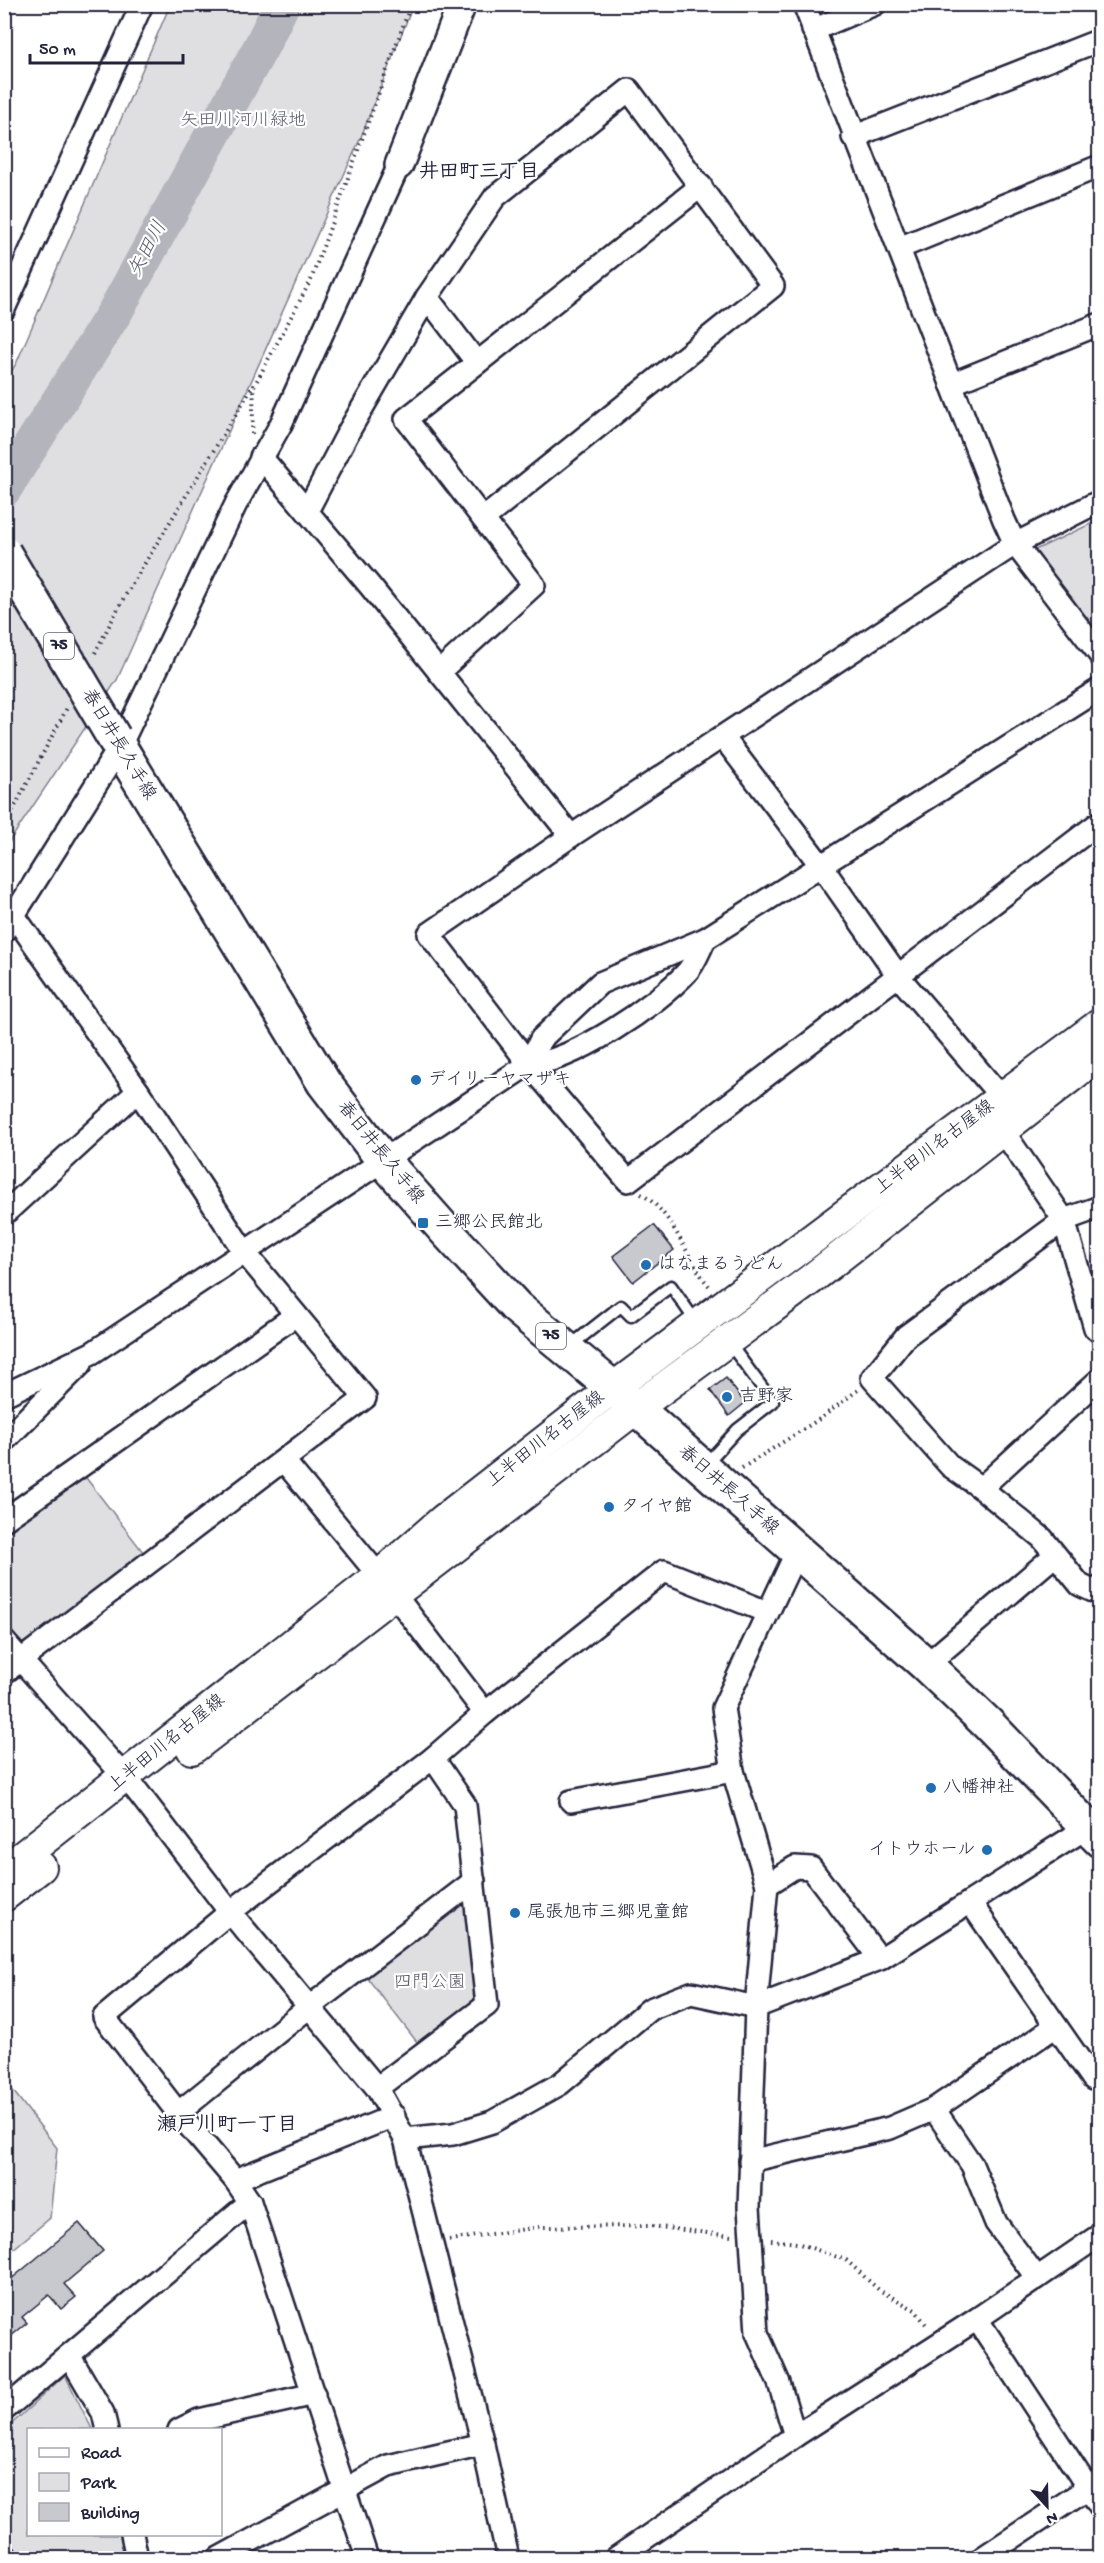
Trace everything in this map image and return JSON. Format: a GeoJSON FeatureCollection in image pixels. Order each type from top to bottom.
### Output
{"type":"FeatureCollection","features":[{"type":"Feature","properties":{"kind":"main road","name":"春日井長久手線"},"geometry":{"type":"LineString","coordinates":[[4,554],[116,743],[324,1083],[383,1160],[516,1307],[624,1398],[926,1665],[1096,1829]]}},
{"type":"Feature","properties":{"kind":"main road","name":"上半田川名古屋線"},"geometry":{"type":"LineString","coordinates":[[4,1896],[131,1785],[624,1398],[698,1325],[1100,1024]]}},
{"type":"Feature","properties":{"kind":"main road","name":"上半田川名古屋線"},"geometry":{"type":"LineString","coordinates":[[624,1398],[727,1340],[810,1280],[1001,1128],[1100,1054]]}},
{"type":"Feature","properties":{"kind":"main road","name":"上半田川名古屋線"},"geometry":{"type":"LineString","coordinates":[[4,1871],[131,1785]]}},
{"type":"Feature","properties":{"kind":"street"},"geometry":{"type":"LineString","coordinates":[[4,309],[142,4]]}},
{"type":"Feature","properties":{"kind":"street"},"geometry":{"type":"LineString","coordinates":[[12,1667],[365,1398],[245,1253],[138,1091],[10,924],[116,743],[236,504],[256,450],[281,424],[399,165],[462,4]]}},
{"type":"Feature","properties":{"kind":"street"},"geometry":{"type":"LineString","coordinates":[[804,4],[853,137],[1016,544],[1100,655]]}},
{"type":"Feature","properties":{"kind":"street"},"geometry":{"type":"LineString","coordinates":[[813,30],[874,4]]}},
{"type":"Feature","properties":{"kind":"street"},"geometry":{"type":"LineString","coordinates":[[853,137],[1100,40]]}},
{"type":"Feature","properties":{"kind":"street"},"geometry":{"type":"LineString","coordinates":[[307,511],[350,429],[427,297],[495,197],[629,90],[773,286],[483,519]]}},
{"type":"Feature","properties":{"kind":"street"},"geometry":{"type":"LineString","coordinates":[[899,248],[1100,166]]}},
{"type":"Feature","properties":{"kind":"street"},"geometry":{"type":"LineString","coordinates":[[439,672],[534,585],[406,419],[701,186]]}},
{"type":"Feature","properties":{"kind":"street"},"geometry":{"type":"LineString","coordinates":[[427,297],[477,363]]}},
{"type":"Feature","properties":{"kind":"street"},"geometry":{"type":"LineString","coordinates":[[951,384],[1100,324]]}},
{"type":"Feature","properties":{"kind":"street"},"geometry":{"type":"LineString","coordinates":[[256,450],[571,836]]}},
{"type":"Feature","properties":{"kind":"street"},"geometry":{"type":"LineString","coordinates":[[1100,501],[1016,544],[571,836],[429,934],[529,1064],[628,1181],[1100,822]]}},
{"type":"Feature","properties":{"kind":"street"},"geometry":{"type":"LineString","coordinates":[[529,1064],[541,1040],[600,983],[705,939],[1100,689]]}},
{"type":"Feature","properties":{"kind":"street"},"geometry":{"type":"LineString","coordinates":[[723,737],[822,867],[899,977],[1002,1098]]}},
{"type":"Feature","properties":{"kind":"street"},"geometry":{"type":"LineString","coordinates":[[4,1395],[92,1353],[529,1064],[546,1063],[624,1024],[688,971],[705,939]]}},
{"type":"Feature","properties":{"kind":"street"},"geometry":{"type":"LineString","coordinates":[[4,1214],[138,1091]]}},
{"type":"Feature","properties":{"kind":"street"},"geometry":{"type":"LineString","coordinates":[[1001,1128],[1064,1220],[1095,1328],[1100,1332]]}},
{"type":"Feature","properties":{"kind":"street"},"geometry":{"type":"LineString","coordinates":[[1100,1208],[1064,1220],[906,1336],[872,1378],[951,1466],[1042,1538],[1054,1556],[1080,1584],[1093,1591],[1100,1587]]}},
{"type":"Feature","properties":{"kind":"street"},"geometry":{"type":"LineString","coordinates":[[4,1520],[296,1315]]}},
{"type":"Feature","properties":{"kind":"street"},"geometry":{"type":"LineString","coordinates":[[4,1441],[92,1353]]}},
{"type":"Feature","properties":{"kind":"street"},"geometry":{"type":"LineString","coordinates":[[981,1488],[1100,1379]]}},
{"type":"Feature","properties":{"kind":"street"},"geometry":{"type":"LineString","coordinates":[[284,1461],[386,1585],[485,1713]]}},
{"type":"Feature","properties":{"kind":"street"},"geometry":{"type":"LineString","coordinates":[[795,2436],[779,2383],[757,2333],[749,2243],[752,2238],[749,2207],[750,2161],[756,2007],[768,1885],[734,1771],[723,1708],[797,1551]]}},
{"type":"Feature","properties":{"kind":"street"},"geometry":{"type":"LineString","coordinates":[[926,1665],[1054,1556]]}},
{"type":"Feature","properties":{"kind":"street"},"geometry":{"type":"LineString","coordinates":[[367,2559],[250,2202],[236,2180],[178,2113],[104,2017],[230,1912],[433,1758],[485,1713],[664,1571],[767,1611]]}},
{"type":"Feature","properties":{"kind":"street"},"geometry":{"type":"LineString","coordinates":[[4,1641],[12,1667],[131,1785],[230,1912],[377,2088],[394,2116],[405,2139],[483,2444],[508,2559]]}},
{"type":"Feature","properties":{"kind":"street"},"geometry":{"type":"LineString","coordinates":[[377,2088],[487,2005],[465,1805],[433,1758]]}},
{"type":"Feature","properties":{"kind":"street"},"geometry":{"type":"LineString","coordinates":[[571,1801],[734,1771]]}},
{"type":"Feature","properties":{"kind":"street"},"geometry":{"type":"LineString","coordinates":[[405,2139],[453,2134],[492,2122],[560,2084],[650,2009],[691,1993],[756,2007],[880,1959],[970,1902],[1096,1829]]}},
{"type":"Feature","properties":{"kind":"street"},"geometry":{"type":"LineString","coordinates":[[768,1885],[795,1867],[811,1868],[880,1959]]}},
{"type":"Feature","properties":{"kind":"street"},"geometry":{"type":"LineString","coordinates":[[178,2113],[308,2008],[474,1881]]}},
{"type":"Feature","properties":{"kind":"street"},"geometry":{"type":"LineString","coordinates":[[970,1902],[1093,2079],[1100,2074]]}},
{"type":"Feature","properties":{"kind":"street"},"geometry":{"type":"LineString","coordinates":[[750,2161],[890,2128],[934,2109],[1056,2026]]}},
{"type":"Feature","properties":{"kind":"street"},"geometry":{"type":"LineString","coordinates":[[934,2109],[972,2165],[996,2223],[1037,2278]]}},
{"type":"Feature","properties":{"kind":"street"},"geometry":{"type":"LineString","coordinates":[[236,2180],[394,2116]]}},
{"type":"Feature","properties":{"kind":"street"},"geometry":{"type":"LineString","coordinates":[[4,2409],[250,2202]]}},
{"type":"Feature","properties":{"kind":"street"},"geometry":{"type":"LineString","coordinates":[[616,2559],[795,2436],[977,2319],[1100,2235]]}},
{"type":"Feature","properties":{"kind":"street"},"geometry":{"type":"LineString","coordinates":[[977,2319],[1093,2484],[1100,2506]]}},
{"type":"Feature","properties":{"kind":"street"},"geometry":{"type":"LineString","coordinates":[[69,2355],[103,2413],[107,2428]]}},
{"type":"Feature","properties":{"kind":"street"},"geometry":{"type":"LineString","coordinates":[[183,2428],[199,2420],[314,2394]]}},
{"type":"Feature","properties":{"kind":"street"},"geometry":{"type":"LineString","coordinates":[[219,2559],[388,2466],[483,2444]]}},
{"type":"Feature","properties":{"kind":"street"},"geometry":{"type":"LineString","coordinates":[[982,2559],[1093,2484]]}},
{"type":"Feature","properties":{"kind":"street"},"geometry":{"type":"LineString","coordinates":[[132,2536],[137,2559]]}},
{"type":"Feature","properties":{"kind":"street"},"geometry":{"type":"LineString","coordinates":[[4,2554],[7,2559]]}},
{"type":"Feature","properties":{"kind":"lane"},"geometry":{"type":"LineString","coordinates":[[567,1349],[621,1306],[631,1316],[671,1286],[698,1325]]}},
{"type":"Feature","properties":{"kind":"lane"},"geometry":{"type":"LineString","coordinates":[[710,1476],[737,1430],[773,1402],[727,1340]]}},
{"type":"Feature","properties":{"kind":"path"},"geometry":{"type":"LineString","coordinates":[[91,660],[123,599],[254,386],[311,280],[411,4]]}},
{"type":"Feature","properties":{"kind":"path"},"geometry":{"type":"LineString","coordinates":[[254,386],[256,450]]}},
{"type":"Feature","properties":{"kind":"path"},"geometry":{"type":"LineString","coordinates":[[4,827],[70,701]]}},
{"type":"Feature","properties":{"kind":"path"},"geometry":{"type":"LineString","coordinates":[[628,1181],[629,1187],[646,1197],[664,1217],[696,1272],[724,1305]]}},
{"type":"Feature","properties":{"kind":"path"},"geometry":{"type":"LineString","coordinates":[[710,1476],[821,1418],[872,1378]]}},
{"type":"Feature","properties":{"kind":"path"},"geometry":{"type":"LineString","coordinates":[[431,2244],[540,2227],[652,2226],[797,2243],[846,2260],[879,2290],[915,2310],[940,2342]]}},
{"type":"Feature","properties":{"kind":"green space","name":"矢田川河川緑地"},"geometry":{"type":"Polygon","coordinates":[[[170,5],[413,5],[361,137],[117,680],[5,848],[5,381],[16,364],[170,5]]]}},
{"type":"Feature","properties":{"kind":"green space"},"geometry":{"type":"Polygon","coordinates":[[[1099,520],[1099,639],[1035,550],[1099,520]]]}},
{"type":"Feature","properties":{"kind":"green space"},"geometry":{"type":"Polygon","coordinates":[[[83,1474],[147,1557],[22,1649],[5,1627],[4,1530],[83,1474]]]}},
{"type":"Feature","properties":{"kind":"green space","name":"四門公園"},"geometry":{"type":"Polygon","coordinates":[[[468,1895],[481,2003],[420,2046],[365,1975],[468,1895]]]}},
{"type":"Feature","properties":{"kind":"green space"},"geometry":{"type":"Polygon","coordinates":[[[4,2079],[57,2148],[50,2218],[5,2256],[4,2079]]]}},
{"type":"Feature","properties":{"kind":"green space"},"geometry":{"type":"Polygon","coordinates":[[[65,2375],[92,2428],[27,2428],[27,2536],[122,2536],[127,2558],[17,2558],[5,2538],[5,2430],[65,2375]]]}},
{"type":"Feature","properties":{"kind":"building"},"geometry":{"type":"Polygon","coordinates":[[[654,1225],[674,1250],[633,1282],[613,1256],[654,1225]]]}},
{"type":"Feature","properties":{"kind":"building","name":"吉野家"},"geometry":{"type":"Polygon","coordinates":[[[726,1378],[745,1403],[729,1416],[710,1390],[726,1378]]]}},
{"type":"Feature","properties":{"kind":"building"},"geometry":{"type":"Polygon","coordinates":[[[79,2223],[103,2251],[64,2284],[76,2297],[61,2309],[49,2295],[22,2317],[27,2323],[4,2342],[4,2285],[79,2223]]]}},
{"type":"Feature","properties":{"kind":"waterway","name":"矢田川"},"geometry":{"type":"LineString","coordinates":[[4,489],[116,310],[262,45],[282,4]]}},
{"type":"Feature","properties":{"kind":"place","name":"デイリーヤマザキ"},"geometry":{"type":"Point","coordinates":[416,1080]}},
{"type":"Feature","properties":{"kind":"place","name":"三郷公民館北"},"geometry":{"type":"Point","coordinates":[423,1223]}},
{"type":"Feature","properties":{"kind":"place","name":"はなまるうどん"},"geometry":{"type":"Point","coordinates":[646,1265]}},
{"type":"Feature","properties":{"kind":"place","name":"吉野家"},"geometry":{"type":"Point","coordinates":[727,1397]}},
{"type":"Feature","properties":{"kind":"place","name":"タイヤ館"},"geometry":{"type":"Point","coordinates":[609,1507]}},
{"type":"Feature","properties":{"kind":"place","name":"八幡神社"},"geometry":{"type":"Point","coordinates":[931,1788]}},
{"type":"Feature","properties":{"kind":"place","name":"イトウホール"},"geometry":{"type":"Point","coordinates":[987,1850]}},
{"type":"Feature","properties":{"kind":"place","name":"尾張旭市三郷児童館"},"geometry":{"type":"Point","coordinates":[515,1913]}},
{"type":"Feature","properties":{"kind":"district","name":"井田町三丁目"},"geometry":{"type":"Point","coordinates":[479,173]}},
{"type":"Feature","properties":{"kind":"district","name":"瀬戸川町一丁目"},"geometry":{"type":"Point","coordinates":[227,2126]}}]}
